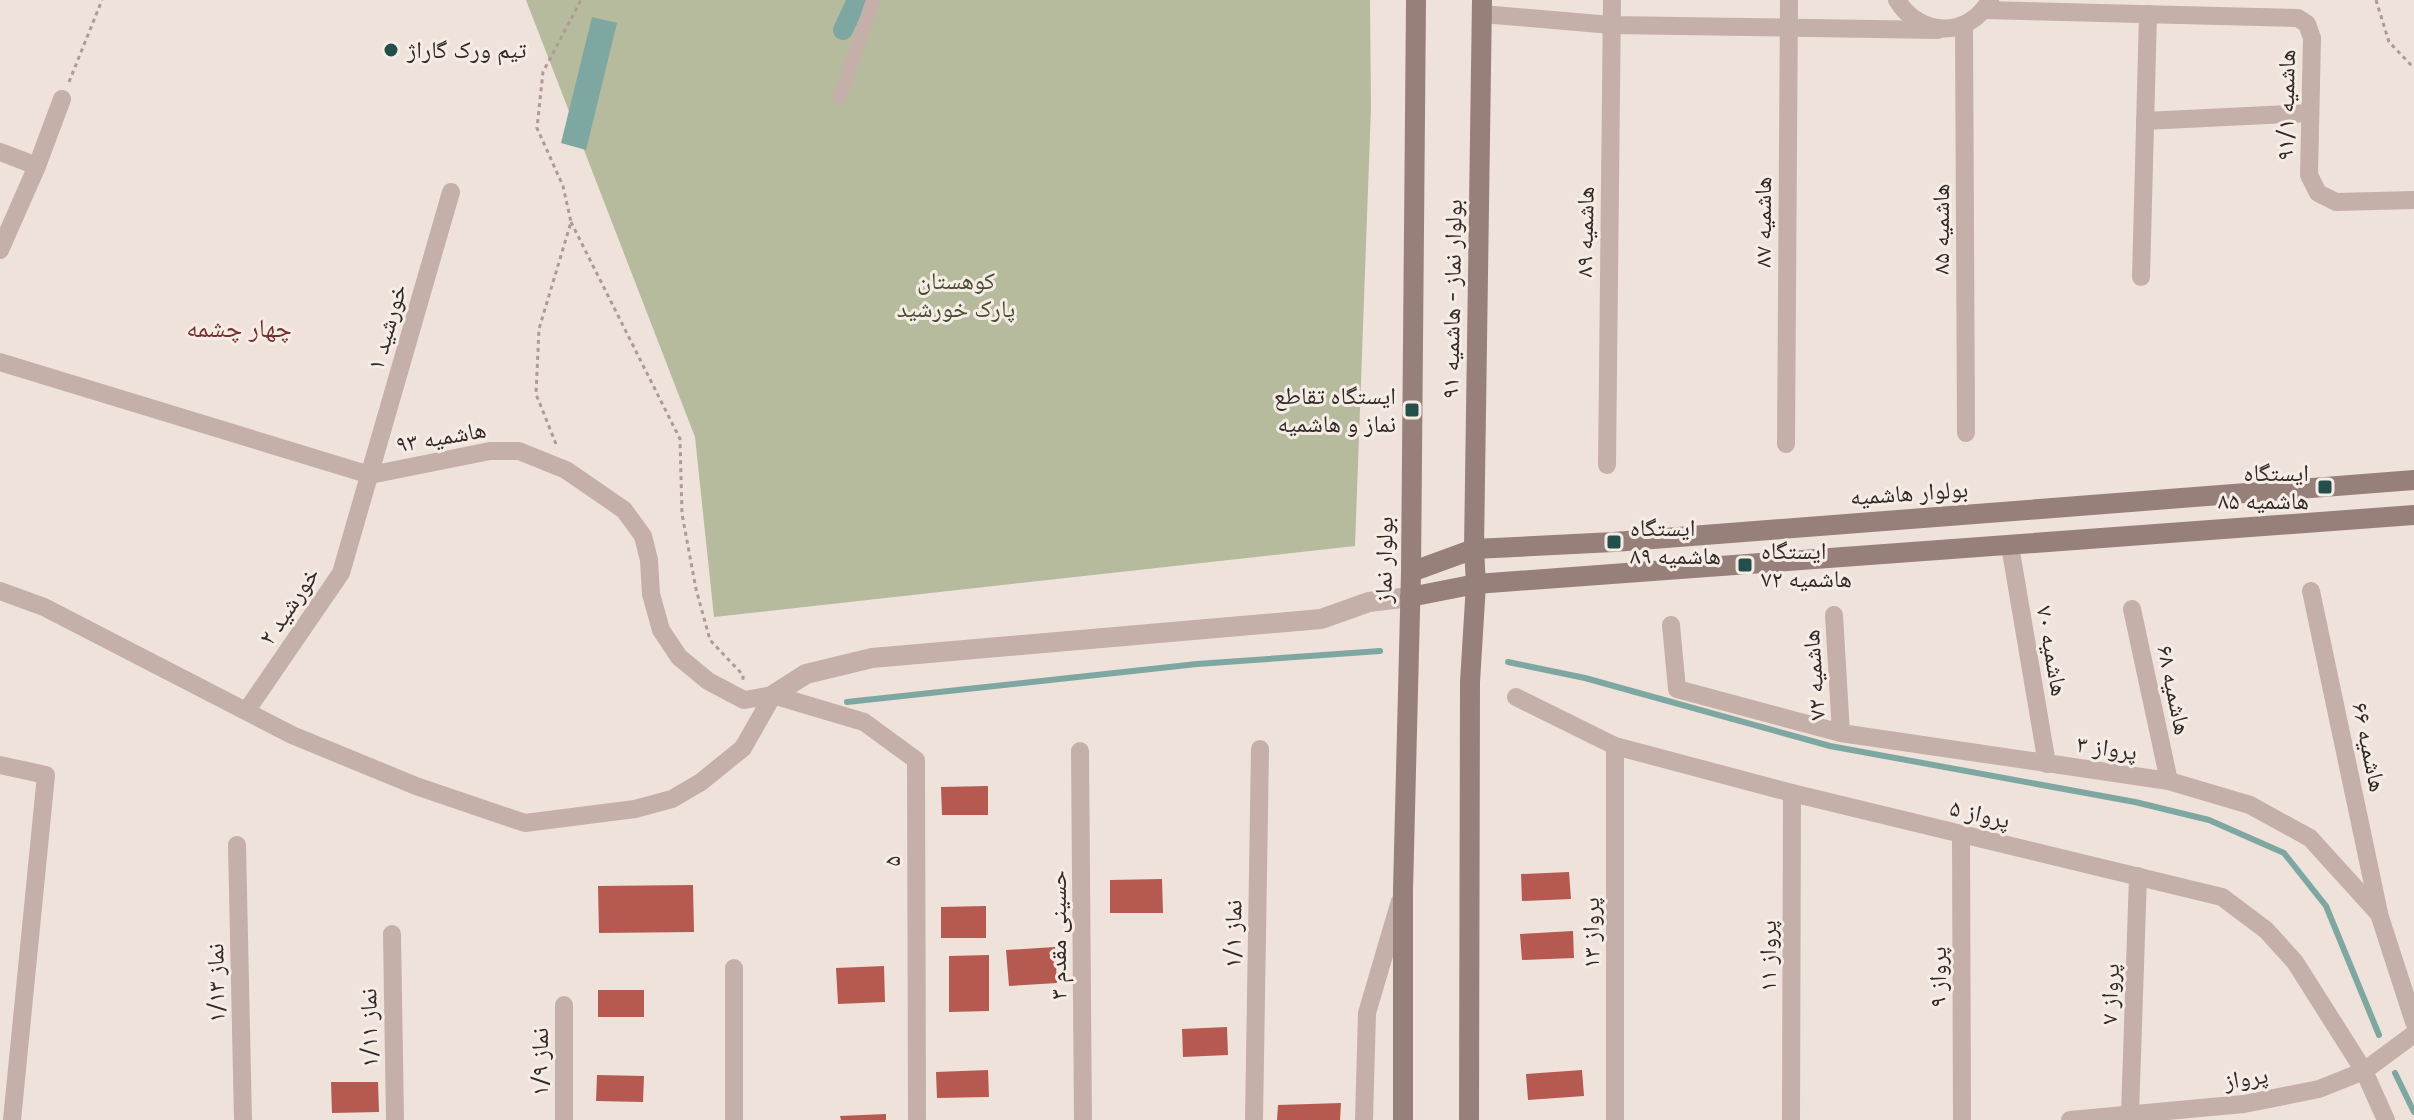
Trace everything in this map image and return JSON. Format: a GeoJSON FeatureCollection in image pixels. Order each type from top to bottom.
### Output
{"type":"FeatureCollection","features":[{"type":"Feature","properties":{"kind":"main road","name":"بولوار نماز"},"geometry":{"type":"LineString","coordinates":[[1403,1120],[1403,890],[1411,572],[1416,0]]}},
{"type":"Feature","properties":{"kind":"main road","name":"بولوار نماز - هاشمیه ۹۱"},"geometry":{"type":"LineString","coordinates":[[1476,584],[1482,7]]}},
{"type":"Feature","properties":{"kind":"main road","name":"بولوار هاشمیه"},"geometry":{"type":"LineString","coordinates":[[1411,572],[1474,549],[1614,542],[2414,480]]}},
{"type":"Feature","properties":{"kind":"main road"},"geometry":{"type":"LineString","coordinates":[[1410,597],[1476,584],[2414,515]]}},
{"type":"Feature","properties":{"kind":"main road"},"geometry":{"type":"LineString","coordinates":[[1469,1120],[1470,682],[1476,584]]}},
{"type":"Feature","properties":{"kind":"street"},"geometry":{"type":"LineString","coordinates":[[840,97],[873,0]]}},
{"type":"Feature","properties":{"kind":"street","name":"هاشمیه ۸۹"},"geometry":{"type":"LineString","coordinates":[[1607,465],[1612,0]]}},
{"type":"Feature","properties":{"kind":"street","name":"هاشمیه ۸۷"},"geometry":{"type":"LineString","coordinates":[[1786,444],[1789,0]]}},
{"type":"Feature","properties":{"kind":"street"},"geometry":{"type":"LineString","coordinates":[[1897,0],[1913,20],[1937,30]]}},
{"type":"Feature","properties":{"kind":"street"},"geometry":{"type":"LineString","coordinates":[[1482,7],[1611,25],[1937,30],[1964,26],[1987,5]]}},
{"type":"Feature","properties":{"kind":"street","name":"هاشمیه ۹۱/۱"},"geometry":{"type":"LineString","coordinates":[[1987,5],[2096,6],[2148,14],[2270,9],[2298,18],[2307,24],[2312,38],[2309,175],[2318,193],[2336,202],[2414,200]]}},
{"type":"Feature","properties":{"kind":"street"},"geometry":{"type":"LineString","coordinates":[[2141,277],[2148,14]]}},
{"type":"Feature","properties":{"kind":"street","name":"هاشمیه ۸۵"},"geometry":{"type":"LineString","coordinates":[[1964,26],[1966,433]]}},
{"type":"Feature","properties":{"kind":"street"},"geometry":{"type":"LineString","coordinates":[[0,250],[62,99]]}},
{"type":"Feature","properties":{"kind":"street"},"geometry":{"type":"LineString","coordinates":[[2145,121],[2310,113]]}},
{"type":"Feature","properties":{"kind":"street"},"geometry":{"type":"LineString","coordinates":[[0,152],[37,166]]}},
{"type":"Feature","properties":{"kind":"street","name":"خورشید ۱"},"geometry":{"type":"LineString","coordinates":[[370,475],[451,192]]}},
{"type":"Feature","properties":{"kind":"street","name":"هاشمیه ۹۳"},"geometry":{"type":"LineString","coordinates":[[0,362],[370,475],[490,451],[519,451],[566,470],[624,510],[643,536],[649,560],[651,594],[661,630],[679,657],[708,681],[744,700]]}},
{"type":"Feature","properties":{"kind":"street","name":"خورشید ۲"},"geometry":{"type":"LineString","coordinates":[[247,710],[341,573],[370,475]]}},
{"type":"Feature","properties":{"kind":"street","name":"هاشمیه ۷۰"},"geometry":{"type":"LineString","coordinates":[[2010,546],[2047,764]]}},
{"type":"Feature","properties":{"kind":"street"},"geometry":{"type":"LineString","coordinates":[[1369,602],[1411,572]]}},
{"type":"Feature","properties":{"kind":"street"},"geometry":{"type":"LineString","coordinates":[[0,591],[44,607],[292,735],[416,786],[525,823],[635,809],[672,799],[701,782],[743,748],[773,695]]}},
{"type":"Feature","properties":{"kind":"street","name":"هاشمیه ۶۶"},"geometry":{"type":"LineString","coordinates":[[2311,591],[2379,914]]}},
{"type":"Feature","properties":{"kind":"street"},"geometry":{"type":"LineString","coordinates":[[744,700],[773,695],[806,674],[872,658],[1321,619],[1369,602],[1410,597]]}},
{"type":"Feature","properties":{"kind":"street","name":"هاشمیه ۶۸"},"geometry":{"type":"LineString","coordinates":[[2132,609],[2169,781]]}},
{"type":"Feature","properties":{"kind":"street","name":"هاشمیه ۷۲"},"geometry":{"type":"LineString","coordinates":[[1834,615],[1841,733]]}},
{"type":"Feature","properties":{"kind":"street","name":"پرواز ۳"},"geometry":{"type":"LineString","coordinates":[[1671,625],[1677,689],[1841,733],[2169,781],[2250,805],[2310,838],[2379,914],[2414,1022]]}},
{"type":"Feature","properties":{"kind":"street","name":"۵"},"geometry":{"type":"LineString","coordinates":[[773,695],[864,722],[916,760],[917,1120]]}},
{"type":"Feature","properties":{"kind":"street","name":"پرواز ۵"},"geometry":{"type":"LineString","coordinates":[[1516,697],[1615,746],[1792,793],[2222,897],[2266,930],[2295,962],[2364,1071],[2386,1120]]}},
{"type":"Feature","properties":{"kind":"street","name":"پرواز ۱۳"},"geometry":{"type":"LineString","coordinates":[[1615,746],[1615,1120]]}},
{"type":"Feature","properties":{"kind":"street","name":"نماز ۱/۱"},"geometry":{"type":"LineString","coordinates":[[1254,1120],[1260,749]]}},
{"type":"Feature","properties":{"kind":"street","name":"حسینی مقدم ۳"},"geometry":{"type":"LineString","coordinates":[[1080,751],[1083,1120]]}},
{"type":"Feature","properties":{"kind":"street"},"geometry":{"type":"LineString","coordinates":[[0,765],[46,775],[12,1120]]}},
{"type":"Feature","properties":{"kind":"street","name":"پرواز ۱۱"},"geometry":{"type":"LineString","coordinates":[[1791,1120],[1792,793]]}},
{"type":"Feature","properties":{"kind":"street","name":"پرواز ۹"},"geometry":{"type":"LineString","coordinates":[[1961,834],[1962,1120]]}},
{"type":"Feature","properties":{"kind":"street","name":"نماز ۱/۱۳"},"geometry":{"type":"LineString","coordinates":[[237,845],[243,1120]]}},
{"type":"Feature","properties":{"kind":"street","name":"پرواز ۷"},"geometry":{"type":"LineString","coordinates":[[2130,1114],[2138,876]]}},
{"type":"Feature","properties":{"kind":"street"},"geometry":{"type":"LineString","coordinates":[[1364,1120],[1367,1013],[1403,890]]}},
{"type":"Feature","properties":{"kind":"street","name":"نماز ۱/۱۱"},"geometry":{"type":"LineString","coordinates":[[392,934],[395,1120]]}},
{"type":"Feature","properties":{"kind":"street"},"geometry":{"type":"LineString","coordinates":[[734,968],[734,1120]]}},
{"type":"Feature","properties":{"kind":"street","name":"نماز ۱/۹"},"geometry":{"type":"LineString","coordinates":[[564,1005],[564,1120]]}},
{"type":"Feature","properties":{"kind":"street","name":"پرواز"},"geometry":{"type":"LineString","coordinates":[[2070,1120],[2130,1114],[2244,1112],[2319,1089],[2364,1071],[2414,1034]]}},
{"type":"Feature","properties":{"kind":"path"},"geometry":{"type":"LineString","coordinates":[[62,99],[102,0]]}},
{"type":"Feature","properties":{"kind":"path"},"geometry":{"type":"LineString","coordinates":[[581,0],[543,72],[537,128],[563,186],[571,222],[680,439],[682,514],[696,589],[710,640],[743,675],[744,700]]}},
{"type":"Feature","properties":{"kind":"path"},"geometry":{"type":"LineString","coordinates":[[2376,0],[2389,42],[2414,68]]}},
{"type":"Feature","properties":{"kind":"path"},"geometry":{"type":"LineString","coordinates":[[566,470],[536,394],[539,329],[571,222]]}},
{"type":"Feature","properties":{"kind":"green space","name":"کوهستان پارک خورشید"},"geometry":{"type":"Polygon","coordinates":[[[526,0],[1370,0],[1371,107],[1355,546],[714,617],[695,437],[526,0]]]}},
{"type":"Feature","properties":{"kind":"water"},"geometry":{"type":"Polygon","coordinates":[[[592,17],[617,23],[586,150],[561,143],[592,17]]]}},
{"type":"Feature","properties":{"kind":"building"},"geometry":{"type":"Polygon","coordinates":[[[988,786],[988,815],[942,815],[941,787],[988,786]]]}},
{"type":"Feature","properties":{"kind":"building"},"geometry":{"type":"Polygon","coordinates":[[[1569,872],[1571,899],[1522,901],[1521,874],[1569,872]]]}},
{"type":"Feature","properties":{"kind":"building"},"geometry":{"type":"Polygon","coordinates":[[[1162,879],[1163,913],[1110,913],[1110,880],[1162,879]]]}},
{"type":"Feature","properties":{"kind":"building"},"geometry":{"type":"Polygon","coordinates":[[[693,885],[694,932],[599,933],[598,886],[693,885]]]}},
{"type":"Feature","properties":{"kind":"building"},"geometry":{"type":"Polygon","coordinates":[[[986,906],[986,938],[941,938],[941,907],[986,906]]]}},
{"type":"Feature","properties":{"kind":"building"},"geometry":{"type":"Polygon","coordinates":[[[1573,931],[1574,958],[1522,960],[1520,934],[1573,931]]]}},
{"type":"Feature","properties":{"kind":"building"},"geometry":{"type":"Polygon","coordinates":[[[1055,947],[1057,983],[1009,986],[1006,950],[1055,947]]]}},
{"type":"Feature","properties":{"kind":"building"},"geometry":{"type":"Polygon","coordinates":[[[989,955],[989,1011],[949,1012],[949,956],[989,955]]]}},
{"type":"Feature","properties":{"kind":"building"},"geometry":{"type":"Polygon","coordinates":[[[884,966],[885,1002],[838,1004],[836,968],[884,966]]]}},
{"type":"Feature","properties":{"kind":"building"},"geometry":{"type":"Polygon","coordinates":[[[598,990],[644,990],[644,1017],[598,1017],[598,990]]]}},
{"type":"Feature","properties":{"kind":"building"},"geometry":{"type":"Polygon","coordinates":[[[1227,1027],[1228,1055],[1183,1057],[1182,1029],[1227,1027]]]}},
{"type":"Feature","properties":{"kind":"building"},"geometry":{"type":"Polygon","coordinates":[[[988,1070],[989,1097],[937,1098],[936,1072],[988,1070]]]}},
{"type":"Feature","properties":{"kind":"building"},"geometry":{"type":"Polygon","coordinates":[[[1582,1070],[1584,1096],[1528,1100],[1526,1074],[1582,1070]]]}},
{"type":"Feature","properties":{"kind":"building"},"geometry":{"type":"Polygon","coordinates":[[[597,1075],[644,1076],[643,1102],[596,1101],[597,1075]]]}},
{"type":"Feature","properties":{"kind":"building"},"geometry":{"type":"Polygon","coordinates":[[[331,1082],[378,1082],[379,1112],[332,1113],[331,1082]]]}},
{"type":"Feature","properties":{"kind":"building"},"geometry":{"type":"Polygon","coordinates":[[[1341,1103],[1340,1120],[1277,1120],[1278,1105],[1341,1103]]]}},
{"type":"Feature","properties":{"kind":"building"},"geometry":{"type":"Polygon","coordinates":[[[886,1114],[886,1120],[841,1120],[840,1116],[886,1114]]]}},
{"type":"Feature","properties":{"kind":"waterway"},"geometry":{"type":"LineString","coordinates":[[843,30],[857,0]]}},
{"type":"Feature","properties":{"kind":"waterway"},"geometry":{"type":"LineString","coordinates":[[847,702],[1197,664],[1380,651]]}},
{"type":"Feature","properties":{"kind":"waterway"},"geometry":{"type":"LineString","coordinates":[[1508,662],[1585,678],[1830,746],[2135,802],[2209,820],[2284,853],[2326,906],[2379,1035]]}},
{"type":"Feature","properties":{"kind":"waterway"},"geometry":{"type":"LineString","coordinates":[[2395,1073],[2414,1112]]}},
{"type":"Feature","properties":{"kind":"place","name":"تیم ورک گاراژ"},"geometry":{"type":"Point","coordinates":[391,50]}},
{"type":"Feature","properties":{"kind":"place","name":"ایستگاه تقاطع نماز و هاشمیه"},"geometry":{"type":"Point","coordinates":[1412,410]}},
{"type":"Feature","properties":{"kind":"place","name":"ایستگاه هاشمیه ۸۵"},"geometry":{"type":"Point","coordinates":[2325,487]}},
{"type":"Feature","properties":{"kind":"place","name":"ایستگاه هاشمیه ۸۹"},"geometry":{"type":"Point","coordinates":[1614,542]}},
{"type":"Feature","properties":{"kind":"place","name":"ایستگاه هاشمیه ۷۲"},"geometry":{"type":"Point","coordinates":[1745,565]}},
{"type":"Feature","properties":{"kind":"district","name":"چهار چشمه"},"geometry":{"type":"Point","coordinates":[239,328]}}]}
